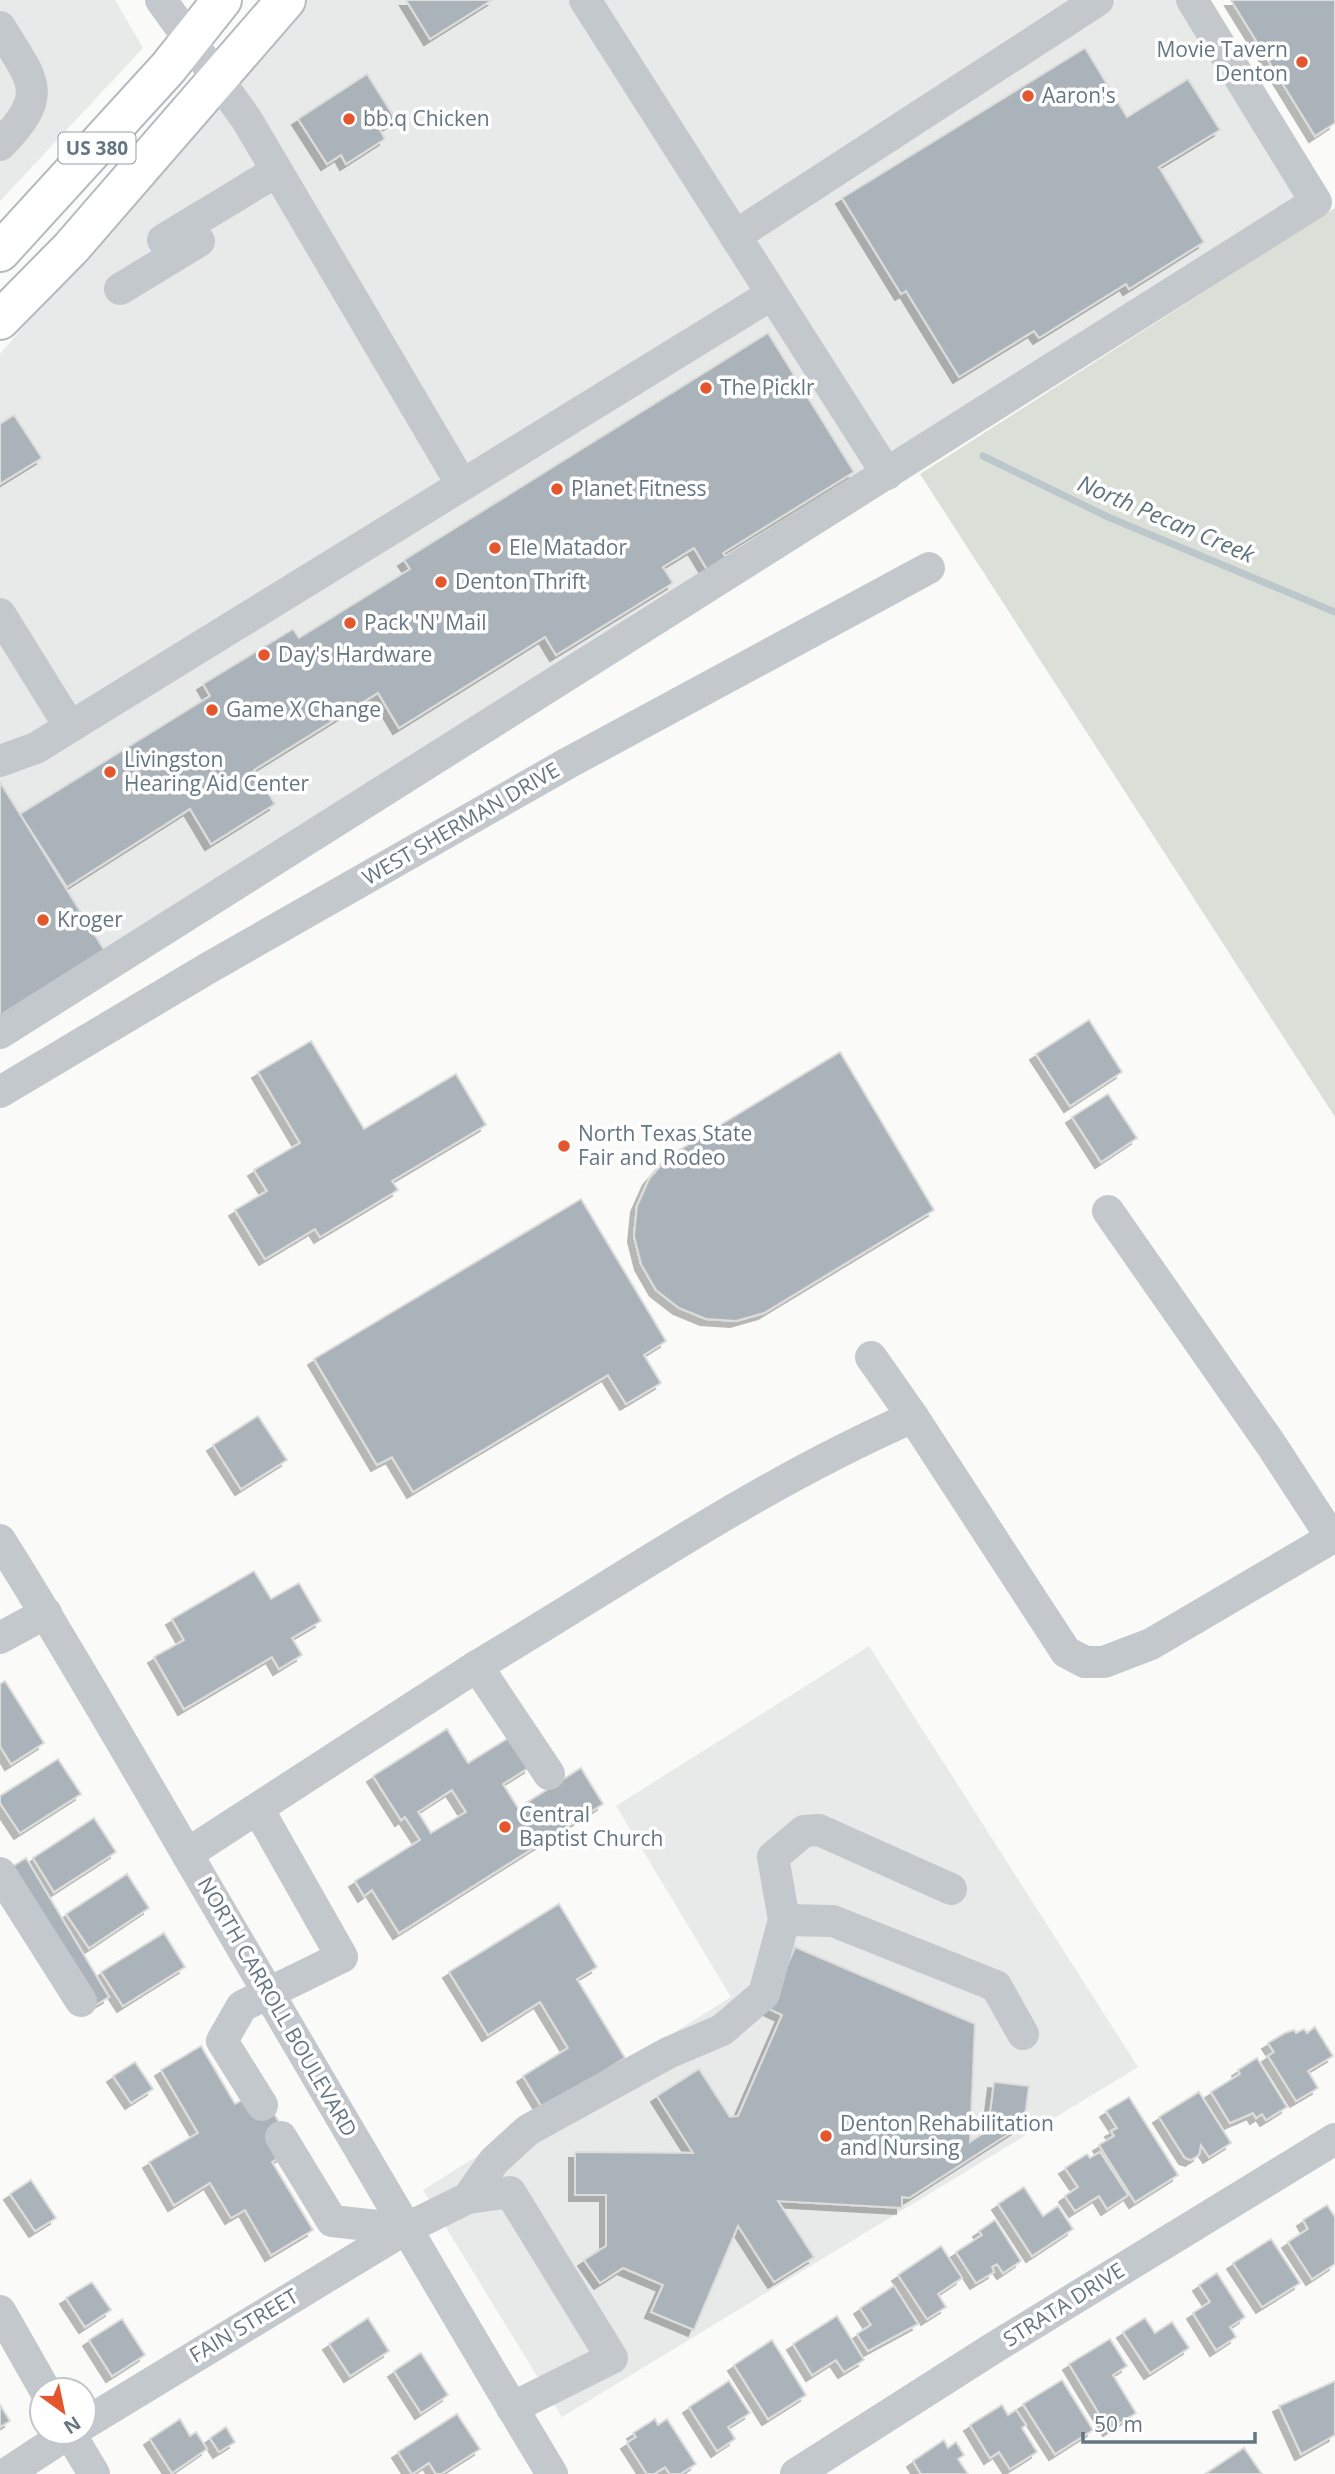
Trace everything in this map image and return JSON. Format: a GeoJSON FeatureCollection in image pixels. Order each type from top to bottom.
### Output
{"type":"FeatureCollection","features":[{"type":"Feature","properties":{"kind":"main road","name":"US 380"},"geometry":{"type":"LineString","coordinates":[[0,252],[168,68],[222,0]]}},
{"type":"Feature","properties":{"kind":"main road","name":"US 380"},"geometry":{"type":"LineString","coordinates":[[0,320],[71,248],[285,0]]}},
{"type":"Feature","properties":{"kind":"street"},"geometry":{"type":"LineString","coordinates":[[161,0],[247,120],[462,485]]}},
{"type":"Feature","properties":{"kind":"street"},"geometry":{"type":"LineString","coordinates":[[585,0],[887,474]]}},
{"type":"Feature","properties":{"kind":"street"},"geometry":{"type":"LineString","coordinates":[[735,236],[1098,0]]}},
{"type":"Feature","properties":{"kind":"street"},"geometry":{"type":"LineString","coordinates":[[0,1033],[1325,196],[1192,0]]}},
{"type":"Feature","properties":{"kind":"street"},"geometry":{"type":"LineString","coordinates":[[0,145],[22,122],[30,110],[33,96],[32,82],[4,42]]}},
{"type":"Feature","properties":{"kind":"street"},"geometry":{"type":"LineString","coordinates":[[163,240],[277,171]]}},
{"type":"Feature","properties":{"kind":"street"},"geometry":{"type":"LineString","coordinates":[[120,289],[224,225]]}},
{"type":"Feature","properties":{"kind":"street"},"geometry":{"type":"LineString","coordinates":[[0,761],[36,748],[772,294]]}},
{"type":"Feature","properties":{"kind":"street","name":"WEST SHERMAN DRIVE"},"geometry":{"type":"LineString","coordinates":[[0,1092],[210,967],[568,763],[929,568]]}},
{"type":"Feature","properties":{"kind":"street"},"geometry":{"type":"LineString","coordinates":[[0,614],[70,727]]}},
{"type":"Feature","properties":{"kind":"street"},"geometry":{"type":"LineString","coordinates":[[871,1357],[1066,1652],[1085,1662],[1104,1662],[1151,1644],[1333,1537],[1108,1211]]}},
{"type":"Feature","properties":{"kind":"street"},"geometry":{"type":"LineString","coordinates":[[187,1854],[477,1666],[752,1498],[864,1439],[913,1417]]}},
{"type":"Feature","properties":{"kind":"street","name":"NORTH CARROLL BOULEVARD"},"geometry":{"type":"LineString","coordinates":[[0,1541],[46,1612],[405,2228],[552,2474]]}},
{"type":"Feature","properties":{"kind":"street"},"geometry":{"type":"LineString","coordinates":[[0,1638],[46,1612]]}},
{"type":"Feature","properties":{"kind":"street"},"geometry":{"type":"LineString","coordinates":[[477,1666],[549,1774]]}},
{"type":"Feature","properties":{"kind":"street"},"geometry":{"type":"LineString","coordinates":[[258,1809],[342,1957],[242,2006],[222,2040],[262,2105]]}},
{"type":"Feature","properties":{"kind":"street"},"geometry":{"type":"LineString","coordinates":[[468,2198],[494,2161],[528,2130],[668,2053],[722,2030],[764,1994],[784,1920],[773,1857],[804,1830],[819,1830],[951,1889]]}},
{"type":"Feature","properties":{"kind":"street"},"geometry":{"type":"LineString","coordinates":[[0,1872],[81,2001]]}},
{"type":"Feature","properties":{"kind":"street"},"geometry":{"type":"LineString","coordinates":[[784,1920],[833,1921],[996,1986],[1023,2034]]}},
{"type":"Feature","properties":{"kind":"street"},"geometry":{"type":"LineString","coordinates":[[281,2137],[332,2221],[405,2228]]}},
{"type":"Feature","properties":{"kind":"street","name":"STRATA DRIVE"},"geometry":{"type":"LineString","coordinates":[[796,2474],[995,2347],[1335,2139]]}},
{"type":"Feature","properties":{"kind":"street"},"geometry":{"type":"LineString","coordinates":[[468,2198],[510,2192],[612,2358],[512,2408]]}},
{"type":"Feature","properties":{"kind":"street","name":"FAIN STREET"},"geometry":{"type":"LineString","coordinates":[[98,2415],[405,2228],[468,2198]]}},
{"type":"Feature","properties":{"kind":"street"},"geometry":{"type":"LineString","coordinates":[[0,2311],[37,2376]]}},
{"type":"Feature","properties":{"kind":"street"},"geometry":{"type":"LineString","coordinates":[[6,2474],[49,2446]]}},
{"type":"Feature","properties":{"kind":"street"},"geometry":{"type":"LineString","coordinates":[[78,2446],[94,2474]]}},
{"type":"Feature","properties":{"kind":"shaded area"},"geometry":{"type":"Polygon","coordinates":[[[0,0],[115,0],[143,48],[0,201],[0,0]]]}},
{"type":"Feature","properties":{"kind":"shaded area"},"geometry":{"type":"Polygon","coordinates":[[[302,0],[1092,0],[1099,11],[1117,0],[1177,0],[1302,199],[0,1026],[0,354],[302,0]]]}},
{"type":"Feature","properties":{"kind":"shaded area"},"geometry":{"type":"Polygon","coordinates":[[[1335,208],[1335,1117],[920,474],[1335,208]]]}},
{"type":"Feature","properties":{"kind":"shaded area"},"geometry":{"type":"Polygon","coordinates":[[[869,1646],[1138,2067],[562,2417],[423,2190],[731,1997],[616,1806],[869,1646]]]}},
{"type":"Feature","properties":{"kind":"building"},"geometry":{"type":"Polygon","coordinates":[[[406,0],[492,0],[430,39],[406,0]]]}},
{"type":"Feature","properties":{"kind":"building","name":"Movie Tavern Denton"},"geometry":{"type":"Polygon","coordinates":[[[1231,0],[1335,0],[1335,123],[1315,136],[1231,0]]]}},
{"type":"Feature","properties":{"kind":"building"},"geometry":{"type":"Polygon","coordinates":[[[1085,48],[1127,117],[1188,79],[1220,130],[1159,167],[1204,242],[1129,289],[1126,284],[1039,338],[1034,331],[959,377],[906,291],[901,294],[842,198],[1085,48]]]}},
{"type":"Feature","properties":{"kind":"building"},"geometry":{"type":"Polygon","coordinates":[[[367,74],[396,120],[380,130],[385,139],[346,164],[341,155],[327,164],[298,119],[367,74]]]}},
{"type":"Feature","properties":{"kind":"building"},"geometry":{"type":"Polygon","coordinates":[[[768,333],[854,472],[723,553],[730,564],[711,576],[694,548],[663,567],[673,583],[556,655],[545,637],[399,728],[378,693],[254,770],[275,804],[211,844],[190,809],[67,887],[20,814],[210,696],[203,684],[293,629],[299,638],[410,569],[404,560],[768,333]]]}},
{"type":"Feature","properties":{"kind":"building"},"geometry":{"type":"Polygon","coordinates":[[[14,415],[42,458],[0,484],[0,424],[14,415]]]}},
{"type":"Feature","properties":{"kind":"building","name":"Kroger"},"geometry":{"type":"Polygon","coordinates":[[[0,782],[106,953],[0,1019],[0,782]]]}},
{"type":"Feature","properties":{"kind":"building"},"geometry":{"type":"Polygon","coordinates":[[[1089,1020],[1122,1072],[1070,1106],[1036,1054],[1089,1020]]]}},
{"type":"Feature","properties":{"kind":"building"},"geometry":{"type":"Polygon","coordinates":[[[311,1041],[364,1129],[456,1074],[486,1125],[392,1181],[398,1190],[320,1237],[315,1229],[265,1259],[235,1210],[267,1191],[254,1170],[300,1143],[258,1072],[311,1041]]]}},
{"type":"Feature","properties":{"kind":"building"},"geometry":{"type":"Polygon","coordinates":[[[840,1052],[934,1210],[764,1313],[736,1321],[706,1319],[679,1308],[656,1290],[641,1264],[634,1236],[637,1206],[649,1179],[668,1157],[840,1052]]]}},
{"type":"Feature","properties":{"kind":"building"},"geometry":{"type":"Polygon","coordinates":[[[1108,1094],[1137,1138],[1101,1162],[1072,1117],[1108,1094]]]}},
{"type":"Feature","properties":{"kind":"building"},"geometry":{"type":"Polygon","coordinates":[[[581,1199],[666,1341],[644,1355],[661,1383],[626,1404],[608,1375],[413,1492],[392,1457],[377,1465],[314,1359],[581,1199]]]}},
{"type":"Feature","properties":{"kind":"building"},"geometry":{"type":"Polygon","coordinates":[[[258,1416],[287,1460],[241,1489],[213,1445],[258,1416]]]}},
{"type":"Feature","properties":{"kind":"building"},"geometry":{"type":"Polygon","coordinates":[[[254,1571],[271,1599],[299,1583],[321,1621],[292,1638],[302,1655],[279,1669],[272,1657],[184,1709],[154,1657],[184,1640],[172,1619],[254,1571]]]}},
{"type":"Feature","properties":{"kind":"building"},"geometry":{"type":"Polygon","coordinates":[[[5,1681],[44,1743],[11,1764],[0,1746],[0,1684],[5,1681]]]}},
{"type":"Feature","properties":{"kind":"building","name":"Central Baptist Church"},"geometry":{"type":"Polygon","coordinates":[[[447,1729],[468,1763],[510,1737],[530,1767],[503,1784],[518,1808],[581,1768],[603,1804],[399,1933],[372,1890],[364,1896],[355,1881],[420,1840],[405,1817],[401,1820],[373,1776],[447,1729]],[[452,1790],[418,1812],[431,1833],[466,1812],[452,1790]]]}},
{"type":"Feature","properties":{"kind":"building"},"geometry":{"type":"Polygon","coordinates":[[[58,1759],[81,1794],[20,1833],[0,1803],[0,1796],[58,1759]]]}},
{"type":"Feature","properties":{"kind":"building"},"geometry":{"type":"Polygon","coordinates":[[[94,1818],[116,1852],[54,1892],[33,1858],[94,1818]]]}},
{"type":"Feature","properties":{"kind":"building"},"geometry":{"type":"Polygon","coordinates":[[[26,1858],[109,1997],[92,2007],[10,1868],[26,1858]]]}},
{"type":"Feature","properties":{"kind":"building"},"geometry":{"type":"Polygon","coordinates":[[[127,1874],[149,1908],[89,1948],[66,1914],[127,1874]]]}},
{"type":"Feature","properties":{"kind":"building"},"geometry":{"type":"Polygon","coordinates":[[[559,1904],[597,1967],[577,1979],[625,2058],[543,2109],[523,2076],[568,2048],[540,2002],[488,2035],[449,1972],[559,1904]]]}},
{"type":"Feature","properties":{"kind":"building"},"geometry":{"type":"Polygon","coordinates":[[[164,1933],[185,1967],[123,2006],[101,1972],[164,1933]]]}},
{"type":"Feature","properties":{"kind":"building","name":"Denton Rehabilitation and Nursing"},"geometry":{"type":"Polygon","coordinates":[[[795,1947],[975,2024],[970,2142],[988,2130],[994,2082],[1029,2086],[1024,2124],[909,2198],[902,2197],[902,2208],[778,2201],[814,2257],[774,2282],[738,2226],[694,2330],[651,2312],[663,2285],[623,2268],[600,2283],[584,2260],[606,2246],[606,2195],[575,2195],[575,2152],[693,2153],[657,2096],[699,2069],[730,2117],[738,2116],[782,2015],[769,2009],[795,1947]]]}},
{"type":"Feature","properties":{"kind":"building"},"geometry":{"type":"Polygon","coordinates":[[[1315,2027],[1333,2056],[1308,2071],[1318,2088],[1296,2101],[1268,2056],[1274,2052],[1268,2043],[1285,2033],[1294,2030],[1296,2033],[1304,2029],[1307,2033],[1315,2027]]]}},
{"type":"Feature","properties":{"kind":"building"},"geometry":{"type":"Polygon","coordinates":[[[201,2046],[235,2104],[250,2096],[267,2102],[286,2134],[285,2154],[272,2162],[313,2230],[271,2255],[245,2210],[231,2218],[210,2183],[174,2205],[149,2162],[198,2133],[161,2070],[201,2046]]]}},
{"type":"Feature","properties":{"kind":"building"},"geometry":{"type":"Polygon","coordinates":[[[1257,2058],[1287,2107],[1266,2120],[1262,2114],[1256,2118],[1253,2113],[1230,2123],[1211,2092],[1240,2074],[1238,2070],[1257,2058]]]}},
{"type":"Feature","properties":{"kind":"building"},"geometry":{"type":"Polygon","coordinates":[[[135,2062],[153,2089],[131,2103],[113,2076],[135,2062]]]}},
{"type":"Feature","properties":{"kind":"building"},"geometry":{"type":"Polygon","coordinates":[[[1199,2092],[1231,2143],[1209,2157],[1201,2145],[1199,2155],[1191,2160],[1185,2158],[1159,2117],[1199,2092]]]}},
{"type":"Feature","properties":{"kind":"building"},"geometry":{"type":"Polygon","coordinates":[[[1129,2097],[1178,2175],[1135,2202],[1099,2145],[1114,2136],[1111,2131],[1117,2128],[1106,2111],[1129,2097]]]}},
{"type":"Feature","properties":{"kind":"building"},"geometry":{"type":"Polygon","coordinates":[[[1100,2152],[1128,2195],[1107,2209],[1099,2196],[1075,2211],[1065,2196],[1078,2187],[1065,2168],[1087,2154],[1090,2158],[1100,2152]]]}},
{"type":"Feature","properties":{"kind":"building"},"geometry":{"type":"Polygon","coordinates":[[[31,2180],[56,2218],[35,2231],[10,2194],[31,2180]]]}},
{"type":"Feature","properties":{"kind":"building"},"geometry":{"type":"Polygon","coordinates":[[[1024,2187],[1043,2216],[1058,2206],[1073,2229],[1032,2256],[998,2204],[1024,2187]]]}},
{"type":"Feature","properties":{"kind":"building"},"geometry":{"type":"Polygon","coordinates":[[[1327,2205],[1335,2217],[1335,2264],[1312,2279],[1288,2242],[1308,2229],[1303,2220],[1327,2205]]]}},
{"type":"Feature","properties":{"kind":"building"},"geometry":{"type":"Polygon","coordinates":[[[995,2220],[1021,2261],[1003,2273],[997,2264],[992,2267],[994,2272],[976,2283],[956,2252],[982,2235],[979,2231],[995,2220]]]}},
{"type":"Feature","properties":{"kind":"building"},"geometry":{"type":"Polygon","coordinates":[[[1271,2239],[1300,2283],[1262,2307],[1233,2263],[1271,2239]]]}},
{"type":"Feature","properties":{"kind":"building"},"geometry":{"type":"Polygon","coordinates":[[[941,2246],[962,2278],[938,2294],[946,2307],[927,2319],[898,2275],[941,2246]]]}},
{"type":"Feature","properties":{"kind":"building"},"geometry":{"type":"Polygon","coordinates":[[[1217,2273],[1245,2317],[1230,2327],[1236,2337],[1216,2350],[1193,2313],[1210,2302],[1199,2285],[1217,2273]]]}},
{"type":"Feature","properties":{"kind":"building"},"geometry":{"type":"Polygon","coordinates":[[[92,2282],[111,2310],[85,2327],[66,2298],[92,2282]]]}},
{"type":"Feature","properties":{"kind":"building"},"geometry":{"type":"Polygon","coordinates":[[[894,2286],[918,2324],[868,2351],[857,2334],[871,2325],[860,2308],[894,2286]]]}},
{"type":"Feature","properties":{"kind":"building"},"geometry":{"type":"Polygon","coordinates":[[[837,2316],[864,2360],[844,2372],[836,2360],[812,2375],[793,2344],[837,2316]]]}},
{"type":"Feature","properties":{"kind":"building"},"geometry":{"type":"Polygon","coordinates":[[[368,2318],[389,2351],[350,2376],[329,2344],[368,2318]]]}},
{"type":"Feature","properties":{"kind":"building"},"geometry":{"type":"Polygon","coordinates":[[[1145,2318],[1155,2333],[1172,2322],[1189,2348],[1150,2373],[1123,2332],[1145,2318]]]}},
{"type":"Feature","properties":{"kind":"building"},"geometry":{"type":"Polygon","coordinates":[[[122,2319],[145,2355],[112,2376],[89,2340],[122,2319]]]}},
{"type":"Feature","properties":{"kind":"building"},"geometry":{"type":"Polygon","coordinates":[[[1110,2339],[1127,2366],[1113,2375],[1136,2413],[1109,2430],[1069,2364],[1110,2339]]]}},
{"type":"Feature","properties":{"kind":"building"},"geometry":{"type":"Polygon","coordinates":[[[772,2340],[806,2395],[768,2419],[734,2365],[772,2340]]]}},
{"type":"Feature","properties":{"kind":"building"},"geometry":{"type":"Polygon","coordinates":[[[421,2353],[448,2395],[421,2413],[394,2371],[421,2353]]]}},
{"type":"Feature","properties":{"kind":"building"},"geometry":{"type":"Polygon","coordinates":[[[1062,2380],[1093,2430],[1055,2454],[1023,2404],[1062,2380]]]}},
{"type":"Feature","properties":{"kind":"building"},"geometry":{"type":"Polygon","coordinates":[[[729,2381],[750,2413],[728,2427],[735,2439],[717,2451],[689,2407],[729,2381]]]}},
{"type":"Feature","properties":{"kind":"building"},"geometry":{"type":"Polygon","coordinates":[[[1335,2381],[1335,2435],[1301,2454],[1279,2406],[1335,2381]]]}},
{"type":"Feature","properties":{"kind":"building"},"geometry":{"type":"Polygon","coordinates":[[[0,2405],[10,2421],[0,2427],[0,2405]]]}},
{"type":"Feature","properties":{"kind":"building"},"geometry":{"type":"Polygon","coordinates":[[[1002,2405],[1008,2415],[1016,2410],[1026,2425],[1022,2428],[1037,2452],[1010,2469],[999,2452],[990,2458],[970,2425],[1002,2405]]]}},
{"type":"Feature","properties":{"kind":"building"},"geometry":{"type":"Polygon","coordinates":[[[457,2414],[480,2449],[441,2474],[436,2474],[429,2463],[412,2474],[398,2452],[457,2414]]]}},
{"type":"Feature","properties":{"kind":"building"},"geometry":{"type":"Polygon","coordinates":[[[180,2419],[190,2436],[196,2432],[207,2449],[172,2473],[150,2439],[180,2419]]]}},
{"type":"Feature","properties":{"kind":"building"},"geometry":{"type":"Polygon","coordinates":[[[655,2419],[658,2425],[667,2419],[696,2464],[680,2474],[670,2474],[665,2467],[654,2474],[647,2474],[627,2443],[636,2437],[633,2433],[655,2419]]]}},
{"type":"Feature","properties":{"kind":"building"},"geometry":{"type":"Polygon","coordinates":[[[226,2427],[235,2442],[219,2452],[210,2438],[226,2427]]]}},
{"type":"Feature","properties":{"kind":"building"},"geometry":{"type":"Polygon","coordinates":[[[944,2440],[948,2448],[956,2442],[964,2455],[958,2459],[968,2474],[921,2474],[913,2461],[944,2440]]]}},
{"type":"Feature","properties":{"kind":"building"},"geometry":{"type":"Polygon","coordinates":[[[1244,2448],[1262,2474],[1205,2474],[1244,2448]]]}},
{"type":"Feature","properties":{"kind":"waterway","name":"North Pecan Creek"},"geometry":{"type":"LineString","coordinates":[[983,456],[1108,517],[1335,612]]}},
{"type":"Feature","properties":{"kind":"place","name":"Movie Tavern Denton"},"geometry":{"type":"Point","coordinates":[1302,62]}},
{"type":"Feature","properties":{"kind":"place","name":"Aaron's"},"geometry":{"type":"Point","coordinates":[1028,96]}},
{"type":"Feature","properties":{"kind":"place","name":"bb.q Chicken"},"geometry":{"type":"Point","coordinates":[349,119]}},
{"type":"Feature","properties":{"kind":"place","name":"The Picklr"},"geometry":{"type":"Point","coordinates":[706,388]}},
{"type":"Feature","properties":{"kind":"place","name":"Planet Fitness"},"geometry":{"type":"Point","coordinates":[557,489]}},
{"type":"Feature","properties":{"kind":"place","name":"Ele Matador"},"geometry":{"type":"Point","coordinates":[495,548]}},
{"type":"Feature","properties":{"kind":"place","name":"Denton Thrift"},"geometry":{"type":"Point","coordinates":[441,582]}},
{"type":"Feature","properties":{"kind":"place","name":"Pack 'N' Mail"},"geometry":{"type":"Point","coordinates":[350,623]}},
{"type":"Feature","properties":{"kind":"place","name":"Day's Hardware"},"geometry":{"type":"Point","coordinates":[264,655]}},
{"type":"Feature","properties":{"kind":"place","name":"Game X Change"},"geometry":{"type":"Point","coordinates":[212,710]}},
{"type":"Feature","properties":{"kind":"place","name":"Livingston Hearing Aid Center"},"geometry":{"type":"Point","coordinates":[110,772]}},
{"type":"Feature","properties":{"kind":"place","name":"Kroger"},"geometry":{"type":"Point","coordinates":[43,920]}},
{"type":"Feature","properties":{"kind":"place","name":"North Texas State Fair and Rodeo"},"geometry":{"type":"Point","coordinates":[564,1146]}},
{"type":"Feature","properties":{"kind":"place","name":"Central Baptist Church"},"geometry":{"type":"Point","coordinates":[505,1827]}},
{"type":"Feature","properties":{"kind":"place","name":"Denton Rehabilitation and Nursing"},"geometry":{"type":"Point","coordinates":[826,2136]}}]}
